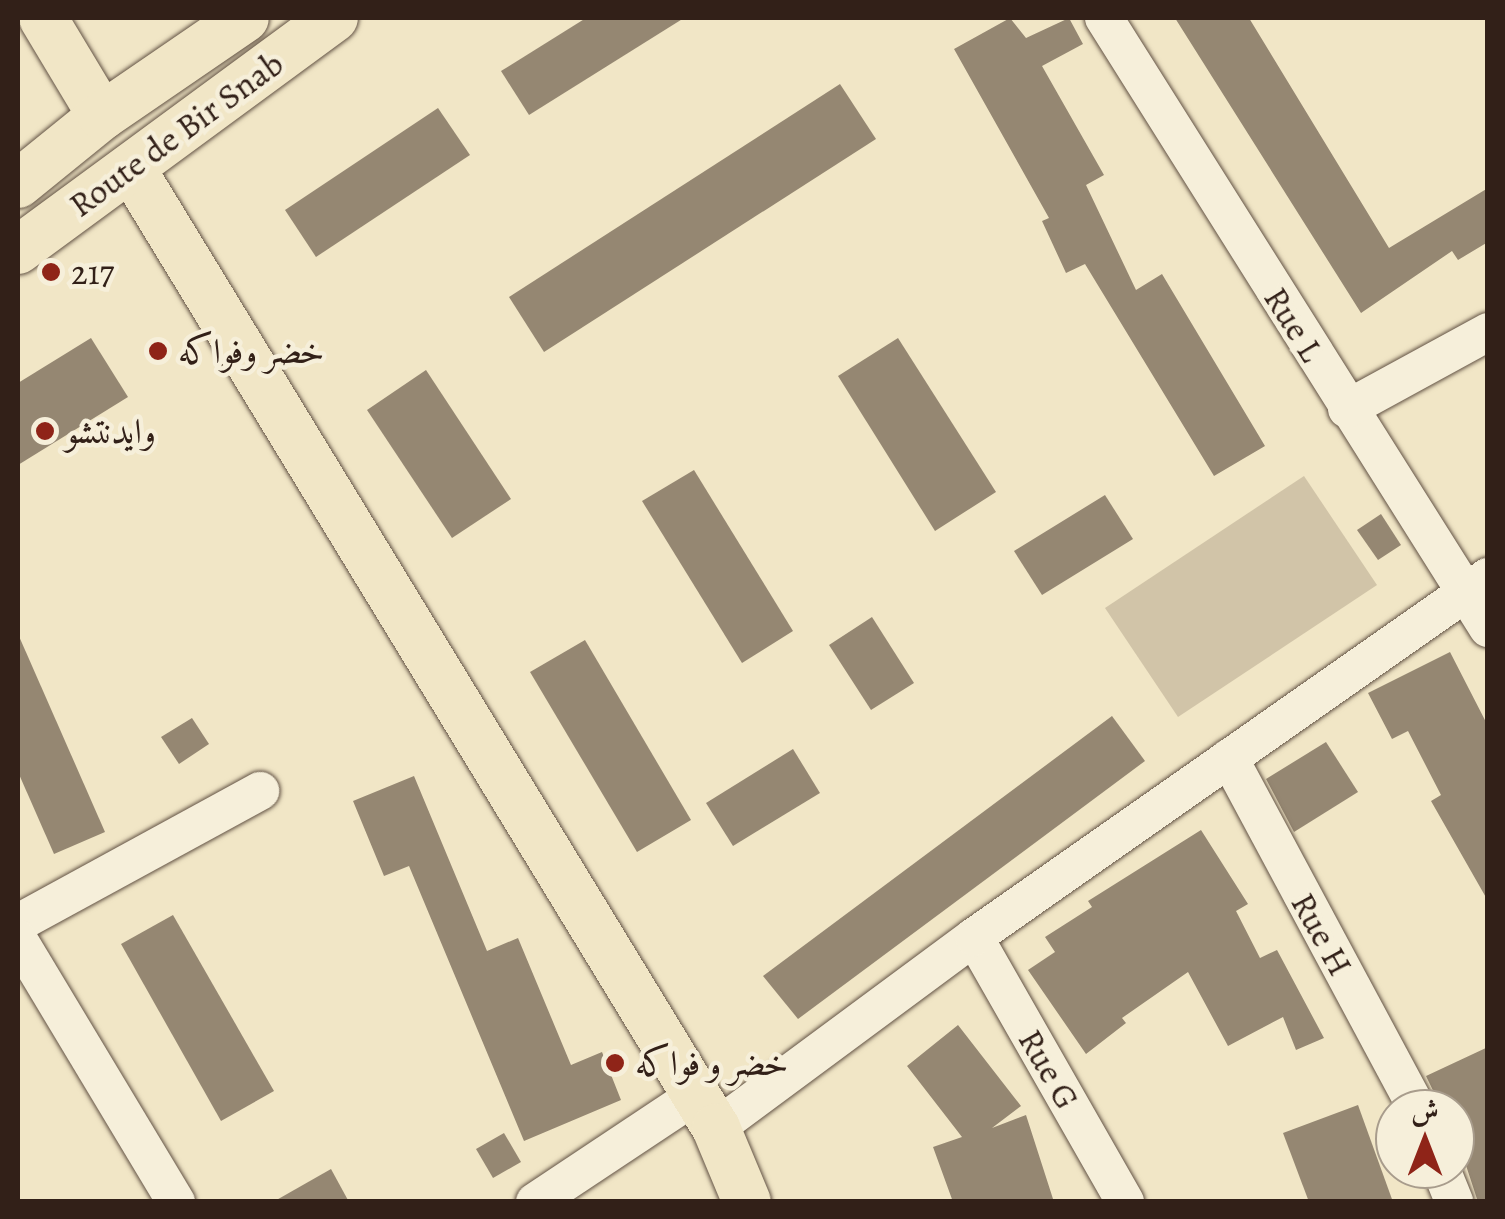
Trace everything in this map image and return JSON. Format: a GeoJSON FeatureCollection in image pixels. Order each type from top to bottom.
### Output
{"type":"FeatureCollection","features":[{"type":"Feature","properties":{"kind":"main road"},"geometry":{"type":"LineString","coordinates":[[43,18],[97,121]]}},
{"type":"Feature","properties":{"kind":"main road","name":"Route de Bir Snab"},"geometry":{"type":"LineString","coordinates":[[18,184],[97,121],[245,18]]}},
{"type":"Feature","properties":{"kind":"main road","name":"Route de Bir Snab"},"geometry":{"type":"LineString","coordinates":[[18,250],[334,18]]}},
{"type":"Feature","properties":{"kind":"main road"},"geometry":{"type":"LineString","coordinates":[[97,121],[71,166],[129,169]]}},
{"type":"Feature","properties":{"kind":"main road"},"geometry":{"type":"LineString","coordinates":[[97,121],[143,122],[129,169],[706,1112],[747,1202]]}},
{"type":"Feature","properties":{"kind":"street","name":"Rue L"},"geometry":{"type":"LineString","coordinates":[[1104,18],[1347,409],[1476,584],[1488,628]]}},
{"type":"Feature","properties":{"kind":"street"},"geometry":{"type":"LineString","coordinates":[[1347,409],[1488,332]]}},
{"type":"Feature","properties":{"kind":"street"},"geometry":{"type":"LineString","coordinates":[[535,1202],[706,1112],[974,937],[1476,584]]}},
{"type":"Feature","properties":{"kind":"street","name":"Rue H"},"geometry":{"type":"LineString","coordinates":[[1228,758],[1406,1089]]}},
{"type":"Feature","properties":{"kind":"street"},"geometry":{"type":"LineString","coordinates":[[18,923],[260,791]]}},
{"type":"Feature","properties":{"kind":"street","name":"Rue G"},"geometry":{"type":"LineString","coordinates":[[974,937],[1125,1202]]}},
{"type":"Feature","properties":{"kind":"street"},"geometry":{"type":"LineString","coordinates":[[18,939],[176,1202]]}},
{"type":"Feature","properties":{"kind":"shaded area"},"geometry":{"type":"Polygon","coordinates":[[[1304,476],[1377,585],[1178,717],[1105,608],[1304,476]]]}},
{"type":"Feature","properties":{"kind":"building"},"geometry":{"type":"Polygon","coordinates":[[[586,18],[684,18],[529,115],[501,71],[586,18]]]}},
{"type":"Feature","properties":{"kind":"building"},"geometry":{"type":"Polygon","coordinates":[[[1010,18],[1026,38],[1069,18],[1083,44],[1042,66],[1104,175],[1086,185],[1136,290],[1162,274],[1265,446],[1214,476],[1085,264],[1066,273],[1042,221],[1049,218],[954,49],[1010,18]]]}},
{"type":"Feature","properties":{"kind":"building"},"geometry":{"type":"Polygon","coordinates":[[[1175,18],[1249,18],[1389,248],[1488,188],[1488,242],[1458,260],[1452,251],[1361,313],[1175,18]]]}},
{"type":"Feature","properties":{"kind":"building"},"geometry":{"type":"Polygon","coordinates":[[[840,84],[876,139],[544,352],[509,297],[840,84]]]}},
{"type":"Feature","properties":{"kind":"building"},"geometry":{"type":"Polygon","coordinates":[[[438,108],[470,155],[316,257],[285,210],[438,108]]]}},
{"type":"Feature","properties":{"kind":"building","name":"وايدنتشو"},"geometry":{"type":"Polygon","coordinates":[[[91,338],[128,397],[18,465],[18,383],[91,338]]]}},
{"type":"Feature","properties":{"kind":"building"},"geometry":{"type":"Polygon","coordinates":[[[898,338],[996,492],[935,531],[838,376],[898,338]]]}},
{"type":"Feature","properties":{"kind":"building"},"geometry":{"type":"Polygon","coordinates":[[[426,370],[511,499],[452,538],[367,410],[426,370]]]}},
{"type":"Feature","properties":{"kind":"building"},"geometry":{"type":"Polygon","coordinates":[[[694,470],[793,631],[742,663],[642,501],[694,470]]]}},
{"type":"Feature","properties":{"kind":"building"},"geometry":{"type":"Polygon","coordinates":[[[1105,495],[1133,539],[1042,595],[1014,551],[1105,495]]]}},
{"type":"Feature","properties":{"kind":"building"},"geometry":{"type":"Polygon","coordinates":[[[1381,514],[1401,545],[1378,560],[1357,530],[1381,514]]]}},
{"type":"Feature","properties":{"kind":"building"},"geometry":{"type":"Polygon","coordinates":[[[872,617],[914,683],[871,710],[829,645],[872,617]]]}},
{"type":"Feature","properties":{"kind":"building"},"geometry":{"type":"Polygon","coordinates":[[[18,634],[105,832],[54,854],[18,772],[18,634]]]}},
{"type":"Feature","properties":{"kind":"building"},"geometry":{"type":"Polygon","coordinates":[[[585,640],[691,820],[637,852],[530,672],[585,640]]]}},
{"type":"Feature","properties":{"kind":"building"},"geometry":{"type":"Polygon","coordinates":[[[1450,652],[1488,726],[1488,901],[1431,801],[1441,795],[1408,731],[1392,739],[1368,693],[1450,652]]]}},
{"type":"Feature","properties":{"kind":"building"},"geometry":{"type":"Polygon","coordinates":[[[1112,716],[1145,761],[798,1019],[763,976],[1112,716]]]}},
{"type":"Feature","properties":{"kind":"building"},"geometry":{"type":"Polygon","coordinates":[[[192,718],[209,744],[179,764],[161,737],[192,718]]]}},
{"type":"Feature","properties":{"kind":"building"},"geometry":{"type":"Polygon","coordinates":[[[1326,742],[1358,792],[1294,832],[1266,779],[1326,742]]]}},
{"type":"Feature","properties":{"kind":"building"},"geometry":{"type":"Polygon","coordinates":[[[793,749],[820,793],[733,846],[706,803],[793,749]]]}},
{"type":"Feature","properties":{"kind":"building"},"geometry":{"type":"Polygon","coordinates":[[[414,776],[487,951],[518,938],[571,1065],[602,1052],[621,1100],[524,1141],[409,866],[384,876],[353,801],[414,776]]]}},
{"type":"Feature","properties":{"kind":"building"},"geometry":{"type":"Polygon","coordinates":[[[1201,830],[1248,904],[1236,911],[1260,958],[1277,950],[1324,1038],[1296,1050],[1283,1017],[1228,1046],[1188,972],[1122,1018],[1126,1023],[1086,1054],[1028,970],[1055,952],[1045,937],[1092,907],[1088,901],[1201,830]]]}},
{"type":"Feature","properties":{"kind":"building"},"geometry":{"type":"Polygon","coordinates":[[[173,915],[274,1091],[221,1121],[121,944],[173,915]]]}},
{"type":"Feature","properties":{"kind":"building"},"geometry":{"type":"Polygon","coordinates":[[[958,1025],[1021,1106],[992,1128],[1026,1115],[1054,1202],[953,1202],[933,1147],[962,1137],[907,1066],[958,1025]]]}},
{"type":"Feature","properties":{"kind":"building"},"geometry":{"type":"Polygon","coordinates":[[[1488,1047],[1488,1202],[1478,1202],[1474,1189],[1475,1089],[1432,1089],[1426,1076],[1488,1047]]]}},
{"type":"Feature","properties":{"kind":"building"},"geometry":{"type":"Polygon","coordinates":[[[1358,1105],[1375,1152],[1375,1189],[1388,1189],[1393,1202],[1309,1202],[1283,1133],[1358,1105]]]}},
{"type":"Feature","properties":{"kind":"building"},"geometry":{"type":"Polygon","coordinates":[[[504,1133],[521,1162],[493,1178],[476,1149],[504,1133]]]}},
{"type":"Feature","properties":{"kind":"building"},"geometry":{"type":"Polygon","coordinates":[[[331,1169],[349,1202],[273,1202],[331,1169]]]}},
{"type":"Feature","properties":{"kind":"place","name":"217"},"geometry":{"type":"Point","coordinates":[51,272]}},
{"type":"Feature","properties":{"kind":"place","name":"خضر وفواكه"},"geometry":{"type":"Point","coordinates":[158,351]}},
{"type":"Feature","properties":{"kind":"place","name":"وايدنتشو"},"geometry":{"type":"Point","coordinates":[45,431]}},
{"type":"Feature","properties":{"kind":"place","name":"خضر و فواكه"},"geometry":{"type":"Point","coordinates":[615,1063]}}]}
